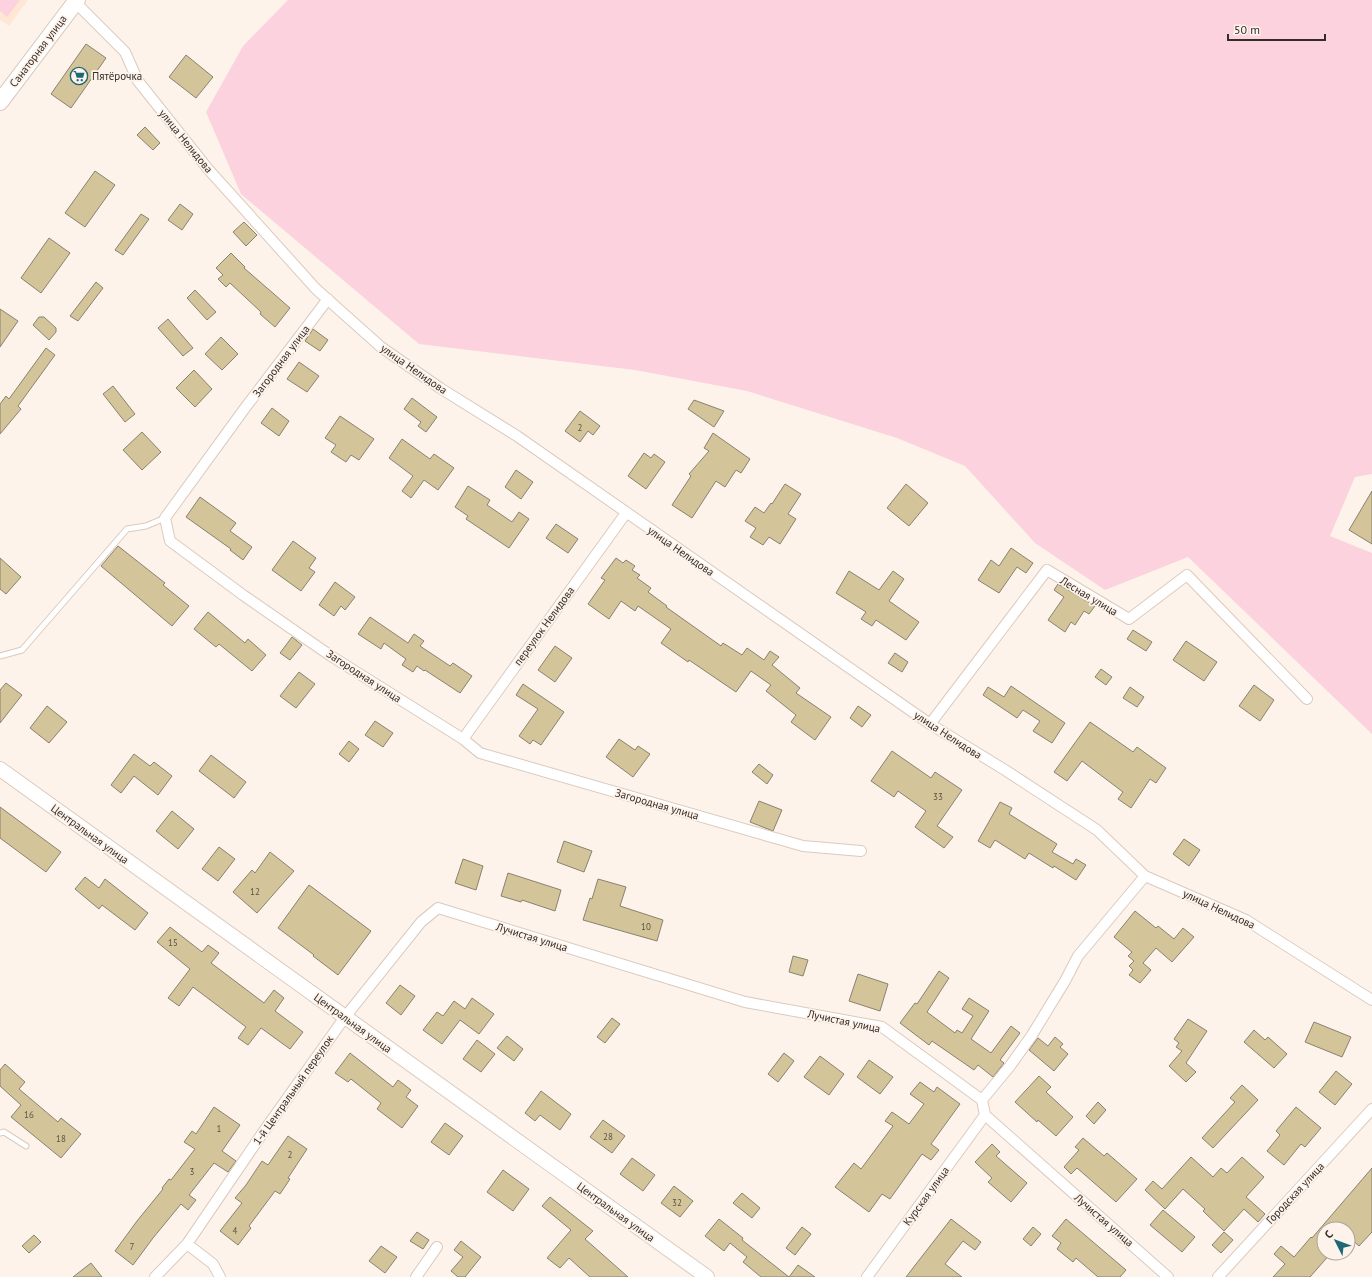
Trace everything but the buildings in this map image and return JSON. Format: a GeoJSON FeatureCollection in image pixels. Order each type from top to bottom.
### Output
{"type":"FeatureCollection","features":[{"type":"Feature","properties":{"kind":"main road","name":"Санаторная улица"},"geometry":{"type":"LineString","coordinates":[[0,102],[76,1]]}},
{"type":"Feature","properties":{"kind":"street","name":"улица Нелидова"},"geometry":{"type":"LineString","coordinates":[[76,1],[125,52],[138,82],[208,169],[316,288],[381,347],[440,388],[517,436],[930,724],[1098,830],[1145,876],[1246,920],[1372,1000]]}},
{"type":"Feature","properties":{"kind":"street","name":"Загородная улица"},"geometry":{"type":"LineString","coordinates":[[328,299],[165,518],[170,541],[243,595],[331,656],[463,739],[480,753],[803,846],[861,850]]}},
{"type":"Feature","properties":{"kind":"street","name":"переулок Нелидова"},"geometry":{"type":"LineString","coordinates":[[463,739],[626,513]]}},
{"type":"Feature","properties":{"kind":"street","name":"Лесная улица"},"geometry":{"type":"LineString","coordinates":[[930,724],[1047,570],[1129,619],[1187,575],[1307,699]]}},
{"type":"Feature","properties":{"kind":"street","name":"Центральная улица"},"geometry":{"type":"LineString","coordinates":[[0,769],[707,1277]]}},
{"type":"Feature","properties":{"kind":"street"},"geometry":{"type":"LineString","coordinates":[[985,1115],[982,1100],[1010,1066],[1032,1034],[1066,981],[1078,956],[1145,876]]}},
{"type":"Feature","properties":{"kind":"street","name":"1-й Центральный переулок"},"geometry":{"type":"LineString","coordinates":[[155,1277],[187,1244],[264,1131],[345,1017],[421,922],[438,908]]}},
{"type":"Feature","properties":{"kind":"street","name":"Лучистая улица"},"geometry":{"type":"LineString","coordinates":[[438,908],[746,1002],[882,1028],[982,1100]]}},
{"type":"Feature","properties":{"kind":"street","name":"Городская улица"},"geometry":{"type":"LineString","coordinates":[[1218,1277],[1372,1109]]}},
{"type":"Feature","properties":{"kind":"street"},"geometry":{"type":"LineString","coordinates":[[1223,1277],[1372,1114]]}},
{"type":"Feature","properties":{"kind":"street","name":"Лучистая улица"},"geometry":{"type":"LineString","coordinates":[[985,1115],[1168,1277]]}},
{"type":"Feature","properties":{"kind":"street","name":"Курская улица"},"geometry":{"type":"LineString","coordinates":[[867,1277],[985,1115]]}},
{"type":"Feature","properties":{"kind":"street"},"geometry":{"type":"LineString","coordinates":[[187,1244],[213,1264],[220,1277]]}},
{"type":"Feature","properties":{"kind":"street"},"geometry":{"type":"LineString","coordinates":[[416,1277],[437,1247]]}},
{"type":"Feature","properties":{"kind":"lane"},"geometry":{"type":"LineString","coordinates":[[0,656],[22,650],[127,528],[146,526],[165,518]]}},
{"type":"Feature","properties":{"kind":"lane"},"geometry":{"type":"LineString","coordinates":[[0,1133],[4,1132],[26,1146]]}},
{"type":"Feature","properties":{"kind":"shaded area"},"geometry":{"type":"Polygon","coordinates":[[[0,0],[28,0],[9,26],[0,20],[0,0]]]}},
{"type":"Feature","properties":{"kind":"shaded area"},"geometry":{"type":"Polygon","coordinates":[[[0,0],[20,0],[7,17],[0,11],[0,0]]]}},
{"type":"Feature","properties":{"kind":"shaded area"},"geometry":{"type":"Polygon","coordinates":[[[288,0],[1372,0],[1372,474],[1355,477],[1330,536],[1372,553],[1372,734],[1188,557],[1105,590],[1035,543],[965,466],[897,438],[747,391],[635,370],[419,344],[241,194],[206,112],[243,46],[288,0]]]}},
{"type":"Feature","properties":{"kind":"place","name":"Пятёрочка"},"geometry":{"type":"Point","coordinates":[79,76]}}]}
